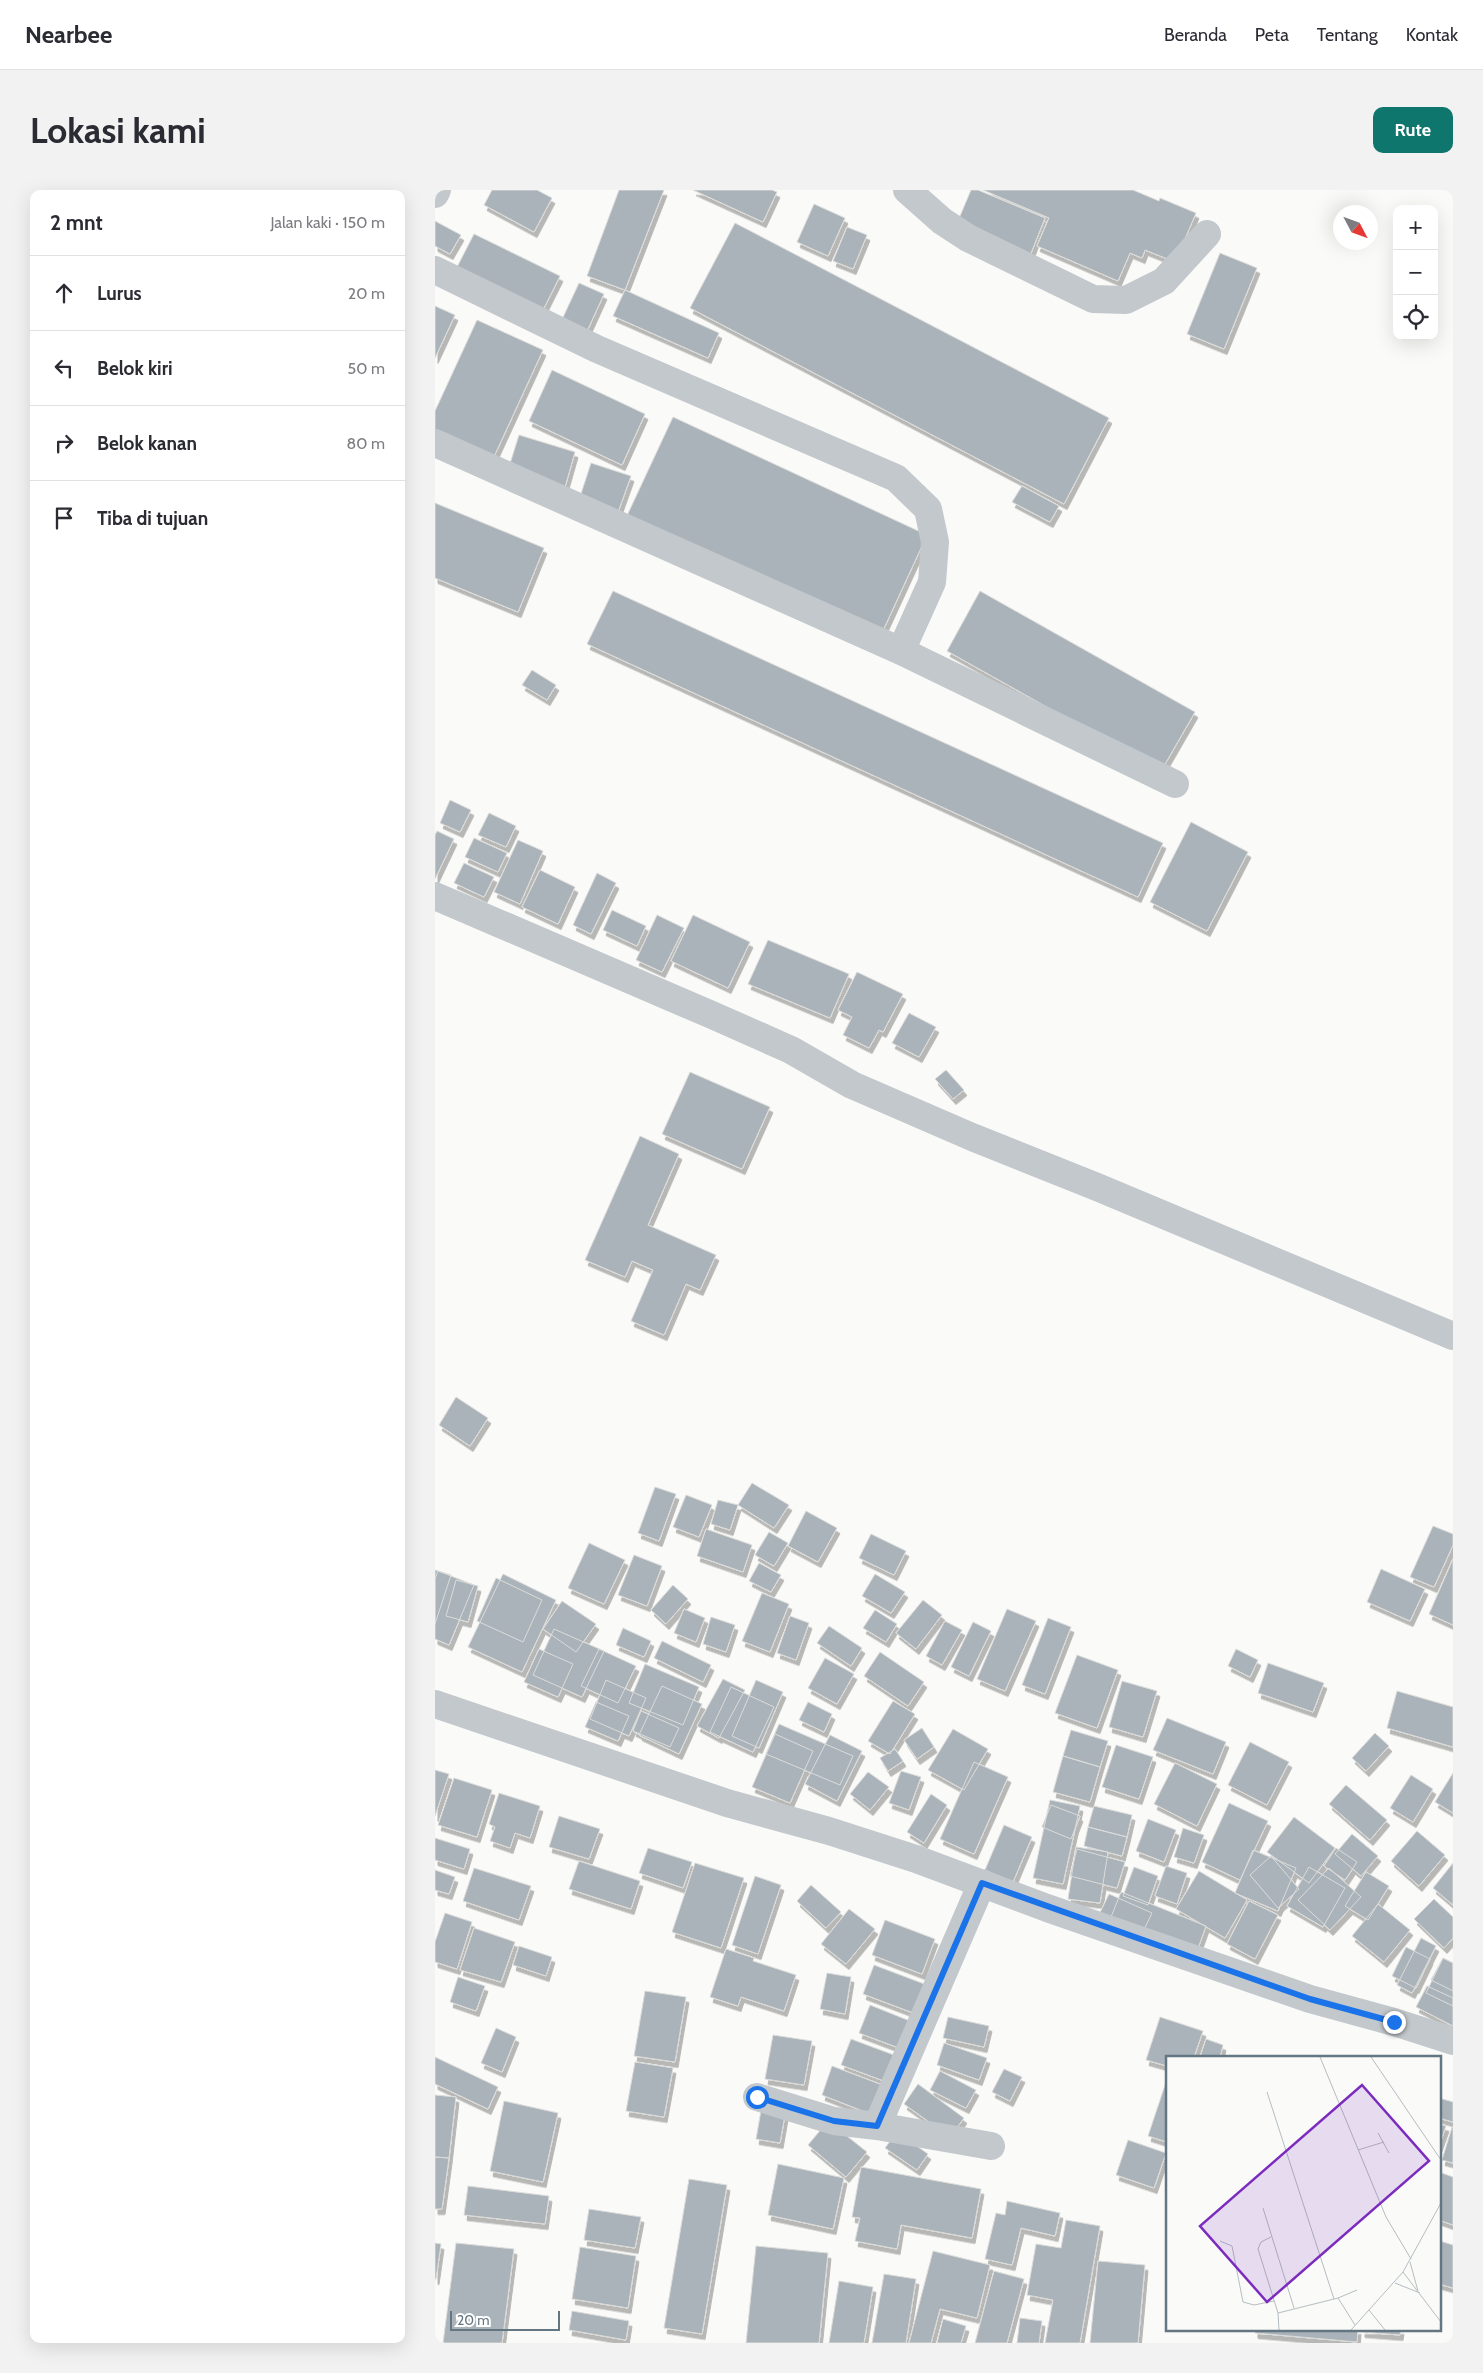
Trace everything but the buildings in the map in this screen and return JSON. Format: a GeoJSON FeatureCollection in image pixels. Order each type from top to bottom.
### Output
{"type":"FeatureCollection","features":[{"type":"Feature","properties":{"kind":"street"},"geometry":{"type":"LineString","coordinates":[[435,194],[437,190]]}},
{"type":"Feature","properties":{"kind":"street"},"geometry":{"type":"LineString","coordinates":[[907,190],[942,221],[968,238],[1093,299],[1126,300],[1164,281],[1207,234]]}},
{"type":"Feature","properties":{"kind":"street"},"geometry":{"type":"LineString","coordinates":[[435,270],[597,349],[896,478],[928,509],[935,542],[932,582],[901,651]]}},
{"type":"Feature","properties":{"kind":"street"},"geometry":{"type":"LineString","coordinates":[[435,443],[901,651],[1175,784]]}},
{"type":"Feature","properties":{"kind":"street"},"geometry":{"type":"LineString","coordinates":[[435,896],[721,1018],[791,1050],[852,1085],[972,1138],[1097,1187],[1453,1336]]}},
{"type":"Feature","properties":{"kind":"street"},"geometry":{"type":"LineString","coordinates":[[435,1704],[727,1803],[838,1834],[1301,1996],[1453,2041]]}},
{"type":"Feature","properties":{"kind":"street"},"geometry":{"type":"LineString","coordinates":[[877,2126],[982,1883]]}},
{"type":"Feature","properties":{"kind":"street"},"geometry":{"type":"LineString","coordinates":[[757,2097],[834,2121],[877,2126],[991,2146]]}},
{"type":"Feature","properties":{"kind":"route"},"geometry":{"type":"LineString","coordinates":[[757,2097],[834,2121],[877,2126],[903,2070],[982,1883],[1047,1908],[1310,1999],[1394,2022]]}}]}
